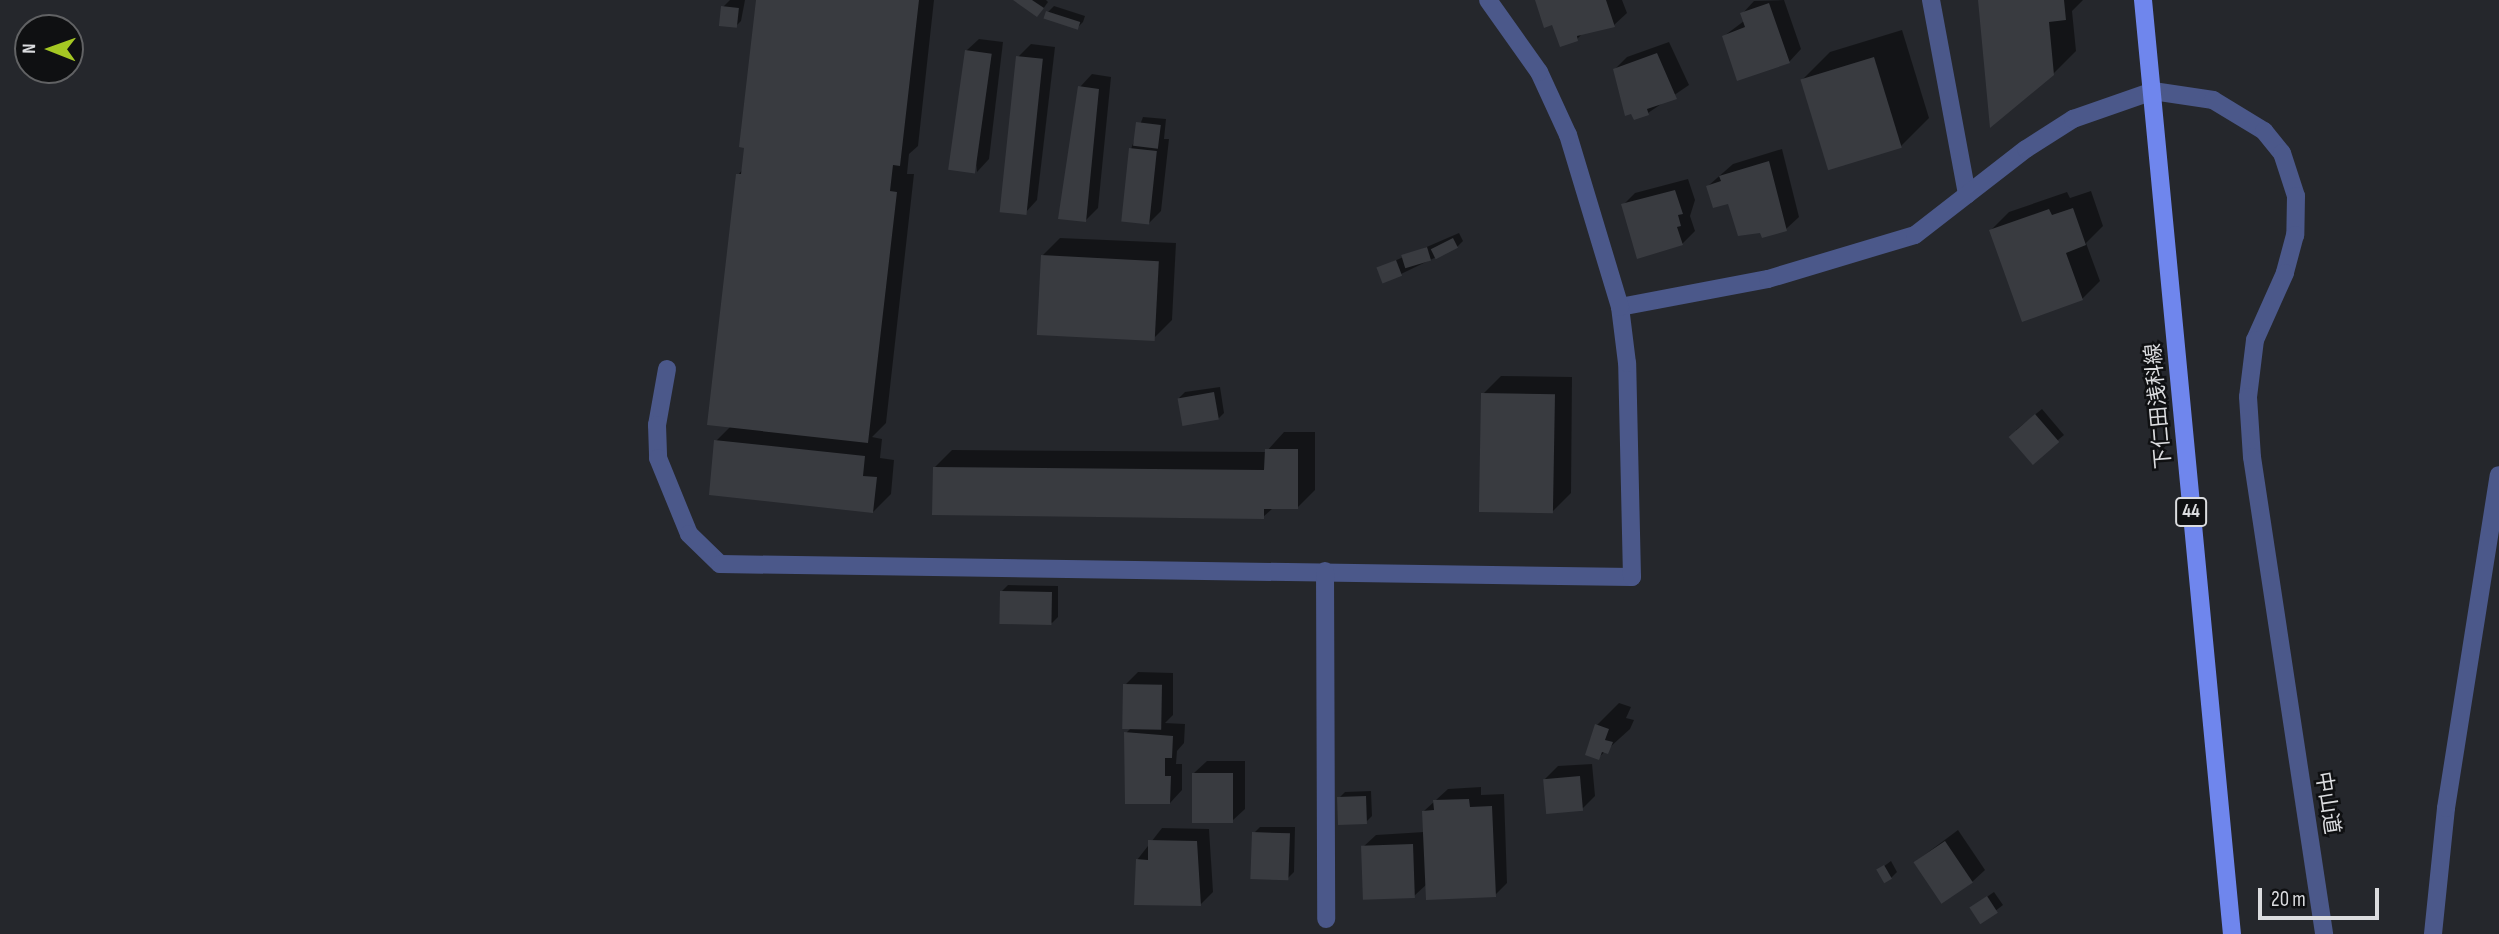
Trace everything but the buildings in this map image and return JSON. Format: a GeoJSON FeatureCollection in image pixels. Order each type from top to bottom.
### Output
{"type":"FeatureCollection","features":[{"type":"Feature","properties":{"kind":"main road","name":"下仁田浅科線"},"geometry":{"type":"LineString","coordinates":[[2143,0],[2232,934]]}},
{"type":"Feature","properties":{"kind":"street"},"geometry":{"type":"LineString","coordinates":[[667,369],[657,425],[658,458],[689,534],[720,564],[1632,577],[1627,363],[1620,307],[1568,135],[1539,72],[1488,0]]}},
{"type":"Feature","properties":{"kind":"street"},"geometry":{"type":"LineString","coordinates":[[1931,0],[1967,195]]}},
{"type":"Feature","properties":{"kind":"street"},"geometry":{"type":"LineString","coordinates":[[1620,307],[1768,279],[1854,256],[1915,235],[2073,119],[2153,91]]}},
{"type":"Feature","properties":{"kind":"street","name":"中山道"},"geometry":{"type":"LineString","coordinates":[[2153,91],[2213,100],[2264,131],[2282,153],[2296,196],[2295,235],[2285,273],[2255,340],[2248,397],[2252,457],[2284,680],[2325,934]]}},
{"type":"Feature","properties":{"kind":"street"},"geometry":{"type":"LineString","coordinates":[[2433,934],[2446,808],[2499,475]]}},
{"type":"Feature","properties":{"kind":"street"},"geometry":{"type":"LineString","coordinates":[[1325,571],[1326,919]]}}]}
